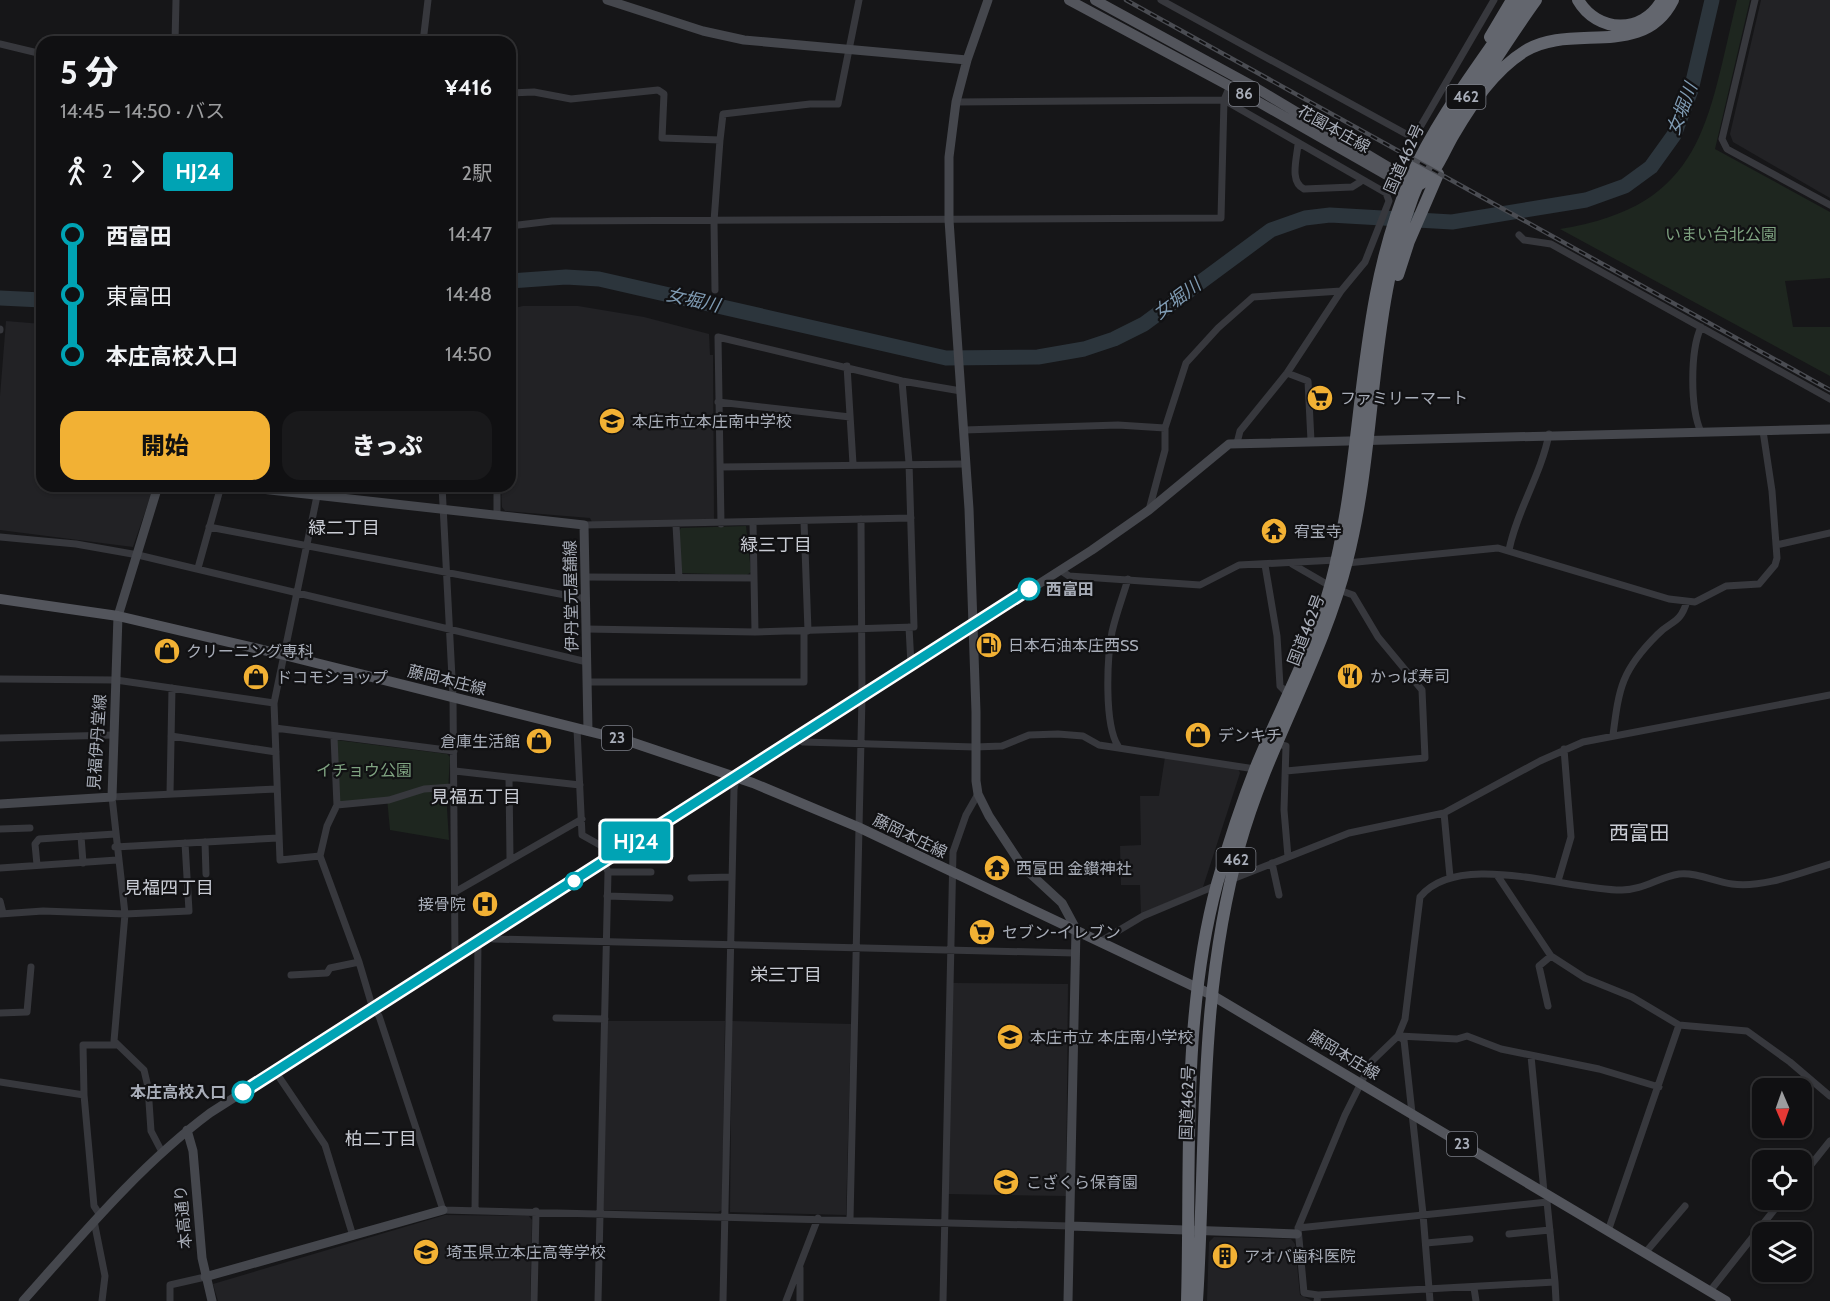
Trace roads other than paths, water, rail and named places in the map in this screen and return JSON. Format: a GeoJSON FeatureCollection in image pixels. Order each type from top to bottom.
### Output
{"type":"FeatureCollection","features":[{"type":"Feature","properties":{"kind":"highway"},"geometry":{"type":"LineString","coordinates":[[1449,105],[1512,0]]}},
{"type":"Feature","properties":{"kind":"highway","name":"国道462号"},"geometry":{"type":"LineString","coordinates":[[1187,1301],[1195,1231],[1210,994],[1231,879],[1251,810],[1312,662],[1335,588],[1342,561],[1362,440],[1374,384],[1382,368],[1394,292],[1399,240],[1412,184],[1449,105],[1523,0]]}},
{"type":"Feature","properties":{"kind":"highway","name":"国道462号"},"geometry":{"type":"LineString","coordinates":[[1412,184],[1456,109],[1487,72],[1536,0]]}},
{"type":"Feature","properties":{"kind":"highway"},"geometry":{"type":"LineString","coordinates":[[1578,0],[1596,20],[1622,26],[1631,25],[1648,17],[1662,0]]}},
{"type":"Feature","properties":{"kind":"highway"},"geometry":{"type":"LineString","coordinates":[[1412,184],[1430,177],[1472,105],[1514,58],[1542,42],[1564,38],[1619,37],[1642,32],[1659,20],[1672,0]]}},
{"type":"Feature","properties":{"kind":"highway"},"geometry":{"type":"LineString","coordinates":[[1399,240],[1406,204],[1464,126],[1495,77]]}},
{"type":"Feature","properties":{"kind":"highway","name":"国道462号"},"geometry":{"type":"LineString","coordinates":[[1362,440],[1369,331],[1399,240]]}},
{"type":"Feature","properties":{"kind":"highway","name":"国道462号"},"geometry":{"type":"LineString","coordinates":[[1197,1301],[1195,1231],[1197,987],[1217,885],[1256,769],[1335,588]]}},
{"type":"Feature","properties":{"kind":"main road","name":"花園本庄線"},"geometry":{"type":"LineString","coordinates":[[1069,0],[1412,184]]}},
{"type":"Feature","properties":{"kind":"main road","name":"花園本庄線"},"geometry":{"type":"LineString","coordinates":[[1095,0],[1256,88],[1412,184]]}},
{"type":"Feature","properties":{"kind":"main road","name":"藤岡本庄線"},"geometry":{"type":"LineString","coordinates":[[0,599],[118,616],[284,655],[628,741],[737,776],[858,827],[1197,987],[1362,1082],[1547,1197],[1726,1301]]}},
{"type":"Feature","properties":{"kind":"street"},"geometry":{"type":"LineString","coordinates":[[175,36],[176,0]]}},
{"type":"Feature","properties":{"kind":"street"},"geometry":{"type":"LineString","coordinates":[[424,36],[428,0]]}},
{"type":"Feature","properties":{"kind":"street"},"geometry":{"type":"LineString","coordinates":[[607,0],[722,36],[777,44],[967,60]]}},
{"type":"Feature","properties":{"kind":"street"},"geometry":{"type":"LineString","coordinates":[[715,290],[714,221],[723,114],[810,104],[838,104],[859,0]]}},
{"type":"Feature","properties":{"kind":"street"},"geometry":{"type":"LineString","coordinates":[[988,0],[967,60],[956,102],[949,157],[950,220],[966,464],[973,624],[975,747],[978,794],[989,816],[1022,866],[1062,903],[1076,929],[1068,1301]]}},
{"type":"Feature","properties":{"kind":"street"},"geometry":{"type":"LineString","coordinates":[[1161,0],[1408,135],[1419,129],[1494,0]]}},
{"type":"Feature","properties":{"kind":"street"},"geometry":{"type":"LineString","coordinates":[[1755,0],[1722,139],[1727,149],[1830,205]]}},
{"type":"Feature","properties":{"kind":"street"},"geometry":{"type":"LineString","coordinates":[[0,44],[36,53]]}},
{"type":"Feature","properties":{"kind":"street"},"geometry":{"type":"LineString","coordinates":[[516,225],[552,221],[1221,218],[1224,100],[1230,86]]}},
{"type":"Feature","properties":{"kind":"street"},"geometry":{"type":"LineString","coordinates":[[516,93],[534,92],[571,99],[658,90],[664,94],[662,138],[720,140]]}},
{"type":"Feature","properties":{"kind":"street"},"geometry":{"type":"LineString","coordinates":[[956,102],[1224,100],[1406,204],[1376,238],[1360,270],[1341,291],[1287,373],[1240,431],[1237,443]]}},
{"type":"Feature","properties":{"kind":"street"},"geometry":{"type":"LineString","coordinates":[[1298,144],[1294,180],[1298,186],[1304,189],[1352,187],[1360,182]]}},
{"type":"Feature","properties":{"kind":"street"},"geometry":{"type":"LineString","coordinates":[[1519,236],[1526,240],[1551,244],[1830,399]]}},
{"type":"Feature","properties":{"kind":"street"},"geometry":{"type":"LineString","coordinates":[[1149,510],[1165,450],[1165,428],[1186,363],[1218,328],[1253,297],[1341,291]]}},
{"type":"Feature","properties":{"kind":"street"},"geometry":{"type":"LineString","coordinates":[[1701,327],[1695,358],[1694,387],[1696,421],[1701,432]]}},
{"type":"Feature","properties":{"kind":"street"},"geometry":{"type":"LineString","coordinates":[[721,524],[718,337],[902,381],[961,391]]}},
{"type":"Feature","properties":{"kind":"street"},"geometry":{"type":"LineString","coordinates":[[847,366],[854,464]]}},
{"type":"Feature","properties":{"kind":"street"},"geometry":{"type":"LineString","coordinates":[[1287,373],[1308,381],[1311,441]]}},
{"type":"Feature","properties":{"kind":"street"},"geometry":{"type":"LineString","coordinates":[[586,629],[755,632],[914,627],[909,463],[902,381]]}},
{"type":"Feature","properties":{"kind":"street"},"geometry":{"type":"LineString","coordinates":[[718,402],[850,417]]}},
{"type":"Feature","properties":{"kind":"street"},"geometry":{"type":"LineString","coordinates":[[964,430],[1118,425],[1165,428]]}},
{"type":"Feature","properties":{"kind":"street"},"geometry":{"type":"LineString","coordinates":[[22,1301],[97,1218],[162,1152],[188,1130],[275,1071],[1060,570],[1149,510],[1219,450],[1237,443],[1830,429]]}},
{"type":"Feature","properties":{"kind":"street"},"geometry":{"type":"LineString","coordinates":[[1060,570],[1069,576],[1200,585],[1239,565],[1292,564],[1303,560],[1342,561],[1467,549],[1509,550],[1669,599],[1695,602],[1726,586],[1763,582],[1774,565],[1776,545],[1772,491],[1762,431]]}},
{"type":"Feature","properties":{"kind":"street"},"geometry":{"type":"LineString","coordinates":[[1509,550],[1513,531],[1540,466],[1549,434]]}},
{"type":"Feature","properties":{"kind":"street"},"geometry":{"type":"LineString","coordinates":[[720,467],[966,464]]}},
{"type":"Feature","properties":{"kind":"street"},"geometry":{"type":"LineString","coordinates":[[118,616],[157,492]]}},
{"type":"Feature","properties":{"kind":"street"},"geometry":{"type":"LineString","coordinates":[[198,568],[219,492]]}},
{"type":"Feature","properties":{"kind":"street","name":"伊丹堂元屋舗線"},"geometry":{"type":"LineString","coordinates":[[283,492],[584,525],[588,682],[582,730]]}},
{"type":"Feature","properties":{"kind":"street"},"geometry":{"type":"LineString","coordinates":[[442,492],[453,697],[455,956]]}},
{"type":"Feature","properties":{"kind":"street"},"geometry":{"type":"LineString","coordinates":[[497,514],[498,492]]}},
{"type":"Feature","properties":{"kind":"street"},"geometry":{"type":"LineString","coordinates":[[317,496],[274,703],[280,860],[320,856]]}},
{"type":"Feature","properties":{"kind":"street"},"geometry":{"type":"LineString","coordinates":[[850,1219],[862,697],[861,519]]}},
{"type":"Feature","properties":{"kind":"street"},"geometry":{"type":"LineString","coordinates":[[584,525],[911,519]]}},
{"type":"Feature","properties":{"kind":"street"},"geometry":{"type":"LineString","coordinates":[[588,682],[804,682],[806,631],[804,521]]}},
{"type":"Feature","properties":{"kind":"street"},"geometry":{"type":"LineString","coordinates":[[753,523],[755,632]]}},
{"type":"Feature","properties":{"kind":"street"},"geometry":{"type":"LineString","coordinates":[[676,525],[679,578]]}},
{"type":"Feature","properties":{"kind":"street"},"geometry":{"type":"LineString","coordinates":[[209,527],[585,599]]}},
{"type":"Feature","properties":{"kind":"street"},"geometry":{"type":"LineString","coordinates":[[1776,545],[1830,533]]}},
{"type":"Feature","properties":{"kind":"street"},"geometry":{"type":"LineString","coordinates":[[0,537],[76,544],[138,555],[587,662]]}},
{"type":"Feature","properties":{"kind":"street"},"geometry":{"type":"LineString","coordinates":[[1286,771],[1425,758],[1422,690],[1378,637],[1353,595],[1335,588],[1292,564]]}},
{"type":"Feature","properties":{"kind":"street"},"geometry":{"type":"LineString","coordinates":[[1265,565],[1277,636],[1280,686],[1288,694]]}},
{"type":"Feature","properties":{"kind":"street"},"geometry":{"type":"LineString","coordinates":[[585,577],[754,578]]}},
{"type":"Feature","properties":{"kind":"street"},"geometry":{"type":"LineString","coordinates":[[1118,746],[1110,722],[1110,656],[1112,633],[1128,579]]}},
{"type":"Feature","properties":{"kind":"street"},"geometry":{"type":"LineString","coordinates":[[1613,735],[1619,688],[1624,675],[1635,658],[1659,632],[1680,619],[1687,601]]}},
{"type":"Feature","properties":{"kind":"street","name":"見福伊丹堂線"},"geometry":{"type":"LineString","coordinates":[[0,804],[112,797],[118,616]]}},
{"type":"Feature","properties":{"kind":"street"},"geometry":{"type":"LineString","coordinates":[[909,627],[911,665]]}},
{"type":"Feature","properties":{"kind":"street"},"geometry":{"type":"LineString","coordinates":[[0,679],[116,680],[274,703]]}},
{"type":"Feature","properties":{"kind":"street"},"geometry":{"type":"LineString","coordinates":[[170,794],[172,688]]}},
{"type":"Feature","properties":{"kind":"street"},"geometry":{"type":"LineString","coordinates":[[1101,941],[1143,916],[1349,833],[1444,813],[1564,749],[1613,735],[1768,709],[1830,695]]}},
{"type":"Feature","properties":{"kind":"street"},"geometry":{"type":"LineString","coordinates":[[275,729],[454,751]]}},
{"type":"Feature","properties":{"kind":"street"},"geometry":{"type":"LineString","coordinates":[[582,730],[580,785],[582,835],[616,854]]}},
{"type":"Feature","properties":{"kind":"street"},"geometry":{"type":"LineString","coordinates":[[797,738],[802,742],[975,747],[1002,746],[1029,735],[1058,734],[1083,736],[1100,745],[1256,769]]}},
{"type":"Feature","properties":{"kind":"street"},"geometry":{"type":"LineString","coordinates":[[0,738],[114,735]]}},
{"type":"Feature","properties":{"kind":"street"},"geometry":{"type":"LineString","coordinates":[[171,736],[276,752]]}},
{"type":"Feature","properties":{"kind":"street"},"geometry":{"type":"LineString","coordinates":[[334,737],[336,805],[327,826],[320,856],[359,963],[373,1009],[379,1016],[442,1210]]}},
{"type":"Feature","properties":{"kind":"street"},"geometry":{"type":"LineString","coordinates":[[1277,744],[1286,746],[1284,810],[1288,857]]}},
{"type":"Feature","properties":{"kind":"street"},"geometry":{"type":"LineString","coordinates":[[1558,881],[1571,837],[1564,749]]}},
{"type":"Feature","properties":{"kind":"street"},"geometry":{"type":"LineString","coordinates":[[454,771],[580,785]]}},
{"type":"Feature","properties":{"kind":"street"},"geometry":{"type":"LineString","coordinates":[[723,1301],[734,789],[737,776]]}},
{"type":"Feature","properties":{"kind":"street"},"geometry":{"type":"LineString","coordinates":[[509,778],[510,859]]}},
{"type":"Feature","properties":{"kind":"street"},"geometry":{"type":"LineString","coordinates":[[336,805],[389,800],[424,789],[452,787]]}},
{"type":"Feature","properties":{"kind":"street"},"geometry":{"type":"LineString","coordinates":[[162,1152],[152,1131],[144,1070],[116,1045],[114,1036],[125,915],[117,860],[112,797],[277,789]]}},
{"type":"Feature","properties":{"kind":"street"},"geometry":{"type":"LineString","coordinates":[[943,1301],[953,852],[966,815],[978,794]]}},
{"type":"Feature","properties":{"kind":"street"},"geometry":{"type":"LineString","coordinates":[[1444,813],[1450,877]]}},
{"type":"Feature","properties":{"kind":"street"},"geometry":{"type":"LineString","coordinates":[[455,892],[582,819]]}},
{"type":"Feature","properties":{"kind":"street"},"geometry":{"type":"LineString","coordinates":[[0,830],[30,828]]}},
{"type":"Feature","properties":{"kind":"street"},"geometry":{"type":"LineString","coordinates":[[37,866],[35,844],[39,839],[115,834]]}},
{"type":"Feature","properties":{"kind":"street"},"geometry":{"type":"LineString","coordinates":[[81,836],[83,863]]}},
{"type":"Feature","properties":{"kind":"street"},"geometry":{"type":"LineString","coordinates":[[116,847],[278,838]]}},
{"type":"Feature","properties":{"kind":"street"},"geometry":{"type":"LineString","coordinates":[[205,842],[206,874]]}},
{"type":"Feature","properties":{"kind":"street"},"geometry":{"type":"LineString","coordinates":[[0,901],[2,913],[43,911],[125,915],[189,911],[186,843]]}},
{"type":"Feature","properties":{"kind":"street"},"geometry":{"type":"LineString","coordinates":[[0,868],[117,860]]}},
{"type":"Feature","properties":{"kind":"street"},"geometry":{"type":"LineString","coordinates":[[598,1301],[608,872],[604,862]]}},
{"type":"Feature","properties":{"kind":"street"},"geometry":{"type":"LineString","coordinates":[[1272,863],[1279,895]]}},
{"type":"Feature","properties":{"kind":"street"},"geometry":{"type":"LineString","coordinates":[[1555,1282],[1317,1298],[1304,1293],[1298,1231],[1333,1140],[1372,1061],[1398,1036],[1405,1019],[1420,897],[1429,887],[1450,877],[1528,876],[1603,890],[1624,890],[1643,888],[1676,874],[1690,874],[1732,884],[1746,884],[1830,864]]}},
{"type":"Feature","properties":{"kind":"street"},"geometry":{"type":"LineString","coordinates":[[608,872],[651,872]]}},
{"type":"Feature","properties":{"kind":"street"},"geometry":{"type":"LineString","coordinates":[[1497,875],[1551,956],[1585,978],[1632,997],[1679,1025],[1747,1031],[1790,1062],[1830,1096]]}},
{"type":"Feature","properties":{"kind":"street"},"geometry":{"type":"LineString","coordinates":[[691,878],[732,877]]}},
{"type":"Feature","properties":{"kind":"street"},"geometry":{"type":"LineString","coordinates":[[607,896],[670,898]]}},
{"type":"Feature","properties":{"kind":"street"},"geometry":{"type":"LineString","coordinates":[[488,936],[493,939],[606,943],[1075,953]]}},
{"type":"Feature","properties":{"kind":"street"},"geometry":{"type":"LineString","coordinates":[[475,1211],[478,942]]}},
{"type":"Feature","properties":{"kind":"street"},"geometry":{"type":"LineString","coordinates":[[1548,1006],[1539,966],[1551,956]]}},
{"type":"Feature","properties":{"kind":"street"},"geometry":{"type":"LineString","coordinates":[[291,975],[327,973],[330,969],[359,963]]}},
{"type":"Feature","properties":{"kind":"street"},"geometry":{"type":"LineString","coordinates":[[0,1013],[27,1012],[31,967]]}},
{"type":"Feature","properties":{"kind":"street"},"geometry":{"type":"LineString","coordinates":[[555,1018],[604,1019]]}},
{"type":"Feature","properties":{"kind":"street"},"geometry":{"type":"LineString","coordinates":[[1608,1231],[1679,1025]]}},
{"type":"Feature","properties":{"kind":"street"},"geometry":{"type":"LineString","coordinates":[[1398,1036],[1424,1039],[1467,1036],[1531,1056],[1599,1069],[1659,1087]]}},
{"type":"Feature","properties":{"kind":"street"},"geometry":{"type":"LineString","coordinates":[[1398,1036],[1404,1040],[1430,1301]]}},
{"type":"Feature","properties":{"kind":"street"},"geometry":{"type":"LineString","coordinates":[[102,1301],[105,1276],[94,1206],[84,1095],[83,1045],[116,1045]]}},
{"type":"Feature","properties":{"kind":"street"},"geometry":{"type":"LineString","coordinates":[[1531,1056],[1556,1301]]}},
{"type":"Feature","properties":{"kind":"street"},"geometry":{"type":"LineString","coordinates":[[275,1071],[325,1145],[353,1236]]}},
{"type":"Feature","properties":{"kind":"street"},"geometry":{"type":"LineString","coordinates":[[0,1082],[84,1095]]}},
{"type":"Feature","properties":{"kind":"street","name":"本高通り"},"geometry":{"type":"LineString","coordinates":[[188,1130],[193,1150],[197,1220],[205,1277],[212,1301]]}},
{"type":"Feature","properties":{"kind":"street"},"geometry":{"type":"LineString","coordinates":[[1812,1164],[1830,1141]]}},
{"type":"Feature","properties":{"kind":"street"},"geometry":{"type":"LineString","coordinates":[[170,1301],[170,1285],[442,1210],[944,1221],[1195,1231],[1298,1231],[1547,1197]]}},
{"type":"Feature","properties":{"kind":"street"},"geometry":{"type":"LineString","coordinates":[[1646,1253],[1685,1206]]}},
{"type":"Feature","properties":{"kind":"street"},"geometry":{"type":"LineString","coordinates":[[1710,1291],[1774,1210]]}},
{"type":"Feature","properties":{"kind":"street"},"geometry":{"type":"LineString","coordinates":[[534,1301],[536,1211]]}},
{"type":"Feature","properties":{"kind":"street"},"geometry":{"type":"LineString","coordinates":[[786,1301],[818,1218]]}},
{"type":"Feature","properties":{"kind":"street"},"geometry":{"type":"LineString","coordinates":[[1509,1234],[1550,1230]]}},
{"type":"Feature","properties":{"kind":"street"},"geometry":{"type":"LineString","coordinates":[[1426,1243],[1470,1239]]}},
{"type":"Feature","properties":{"kind":"street"},"geometry":{"type":"LineString","coordinates":[[800,1301],[801,1262]]}},
{"type":"Feature","properties":{"kind":"street"},"geometry":{"type":"LineString","coordinates":[[1474,1288],[1476,1301]]}},
{"type":"Feature","properties":{"kind":"waterway","name":"女堀川"},"geometry":{"type":"LineString","coordinates":[[516,281],[566,277],[599,279],[946,358],[1038,357],[1084,349],[1114,339],[1144,324],[1271,230],[1305,218],[1330,215],[1452,222],[1586,200],[1625,186],[1651,167],[1674,135],[1691,90],[1712,0]]}},
{"type":"Feature","properties":{"kind":"waterway","name":"女堀川"},"geometry":{"type":"LineString","coordinates":[[0,298],[36,300]]}},
{"type":"Feature","properties":{"kind":"railway"},"geometry":{"type":"LineString","coordinates":[[1126,0],[1830,390]]}},
{"type":"Feature","properties":{"kind":"place","name":"ファミリーマート"},"geometry":{"type":"Point","coordinates":[1320,398]}},
{"type":"Feature","properties":{"kind":"place","name":"本庄市立本庄南中学校"},"geometry":{"type":"Point","coordinates":[612,421]}},
{"type":"Feature","properties":{"kind":"place","name":"宥宝寺"},"geometry":{"type":"Point","coordinates":[1274,531]}},
{"type":"Feature","properties":{"kind":"place","name":"西富田"},"geometry":{"type":"Point","coordinates":[1029,589]}},
{"type":"Feature","properties":{"kind":"place","name":"日本石油本庄西SS"},"geometry":{"type":"Point","coordinates":[989,645]}},
{"type":"Feature","properties":{"kind":"place","name":"クリーニング専科"},"geometry":{"type":"Point","coordinates":[167,651]}},
{"type":"Feature","properties":{"kind":"place","name":"かっぱ寿司"},"geometry":{"type":"Point","coordinates":[1350,676]}},
{"type":"Feature","properties":{"kind":"place","name":"ドコモショップ"},"geometry":{"type":"Point","coordinates":[256,677]}},
{"type":"Feature","properties":{"kind":"place","name":"デンキチ"},"geometry":{"type":"Point","coordinates":[1198,735]}},
{"type":"Feature","properties":{"kind":"place","name":"倉庫生活館"},"geometry":{"type":"Point","coordinates":[539,741]}},
{"type":"Feature","properties":{"kind":"place","name":"西富田 金鑚神社"},"geometry":{"type":"Point","coordinates":[997,868]}},
{"type":"Feature","properties":{"kind":"place","name":"接骨院"},"geometry":{"type":"Point","coordinates":[485,904]}},
{"type":"Feature","properties":{"kind":"place","name":"セブン-イレブン"},"geometry":{"type":"Point","coordinates":[982,932]}},
{"type":"Feature","properties":{"kind":"place","name":"本庄市立 本庄南小学校"},"geometry":{"type":"Point","coordinates":[1010,1037]}},
{"type":"Feature","properties":{"kind":"place","name":"本庄高校入口"},"geometry":{"type":"Point","coordinates":[243,1092]}},
{"type":"Feature","properties":{"kind":"place","name":"こざくら保育園"},"geometry":{"type":"Point","coordinates":[1006,1182]}},
{"type":"Feature","properties":{"kind":"place","name":"埼玉県立本庄高等学校"},"geometry":{"type":"Point","coordinates":[426,1252]}},
{"type":"Feature","properties":{"kind":"place","name":"アオバ歯科医院"},"geometry":{"type":"Point","coordinates":[1225,1256]}},
{"type":"Feature","properties":{"kind":"district","name":"緑二丁目"},"geometry":{"type":"Point","coordinates":[344,528]}},
{"type":"Feature","properties":{"kind":"district","name":"緑三丁目"},"geometry":{"type":"Point","coordinates":[776,545]}},
{"type":"Feature","properties":{"kind":"district","name":"見福五丁目"},"geometry":{"type":"Point","coordinates":[476,797]}},
{"type":"Feature","properties":{"kind":"district","name":"西富田"},"geometry":{"type":"Point","coordinates":[1639,833]}},
{"type":"Feature","properties":{"kind":"district","name":"見福四丁目"},"geometry":{"type":"Point","coordinates":[169,888]}},
{"type":"Feature","properties":{"kind":"district","name":"栄三丁目"},"geometry":{"type":"Point","coordinates":[786,975]}},
{"type":"Feature","properties":{"kind":"district","name":"柏二丁目"},"geometry":{"type":"Point","coordinates":[381,1139]}},
{"type":"Feature","properties":{"kind":"park label","name":"いまい台北公園"},"geometry":{"type":"Point","coordinates":[1721,234]}},
{"type":"Feature","properties":{"kind":"park label","name":"イチョウ公園"},"geometry":{"type":"Point","coordinates":[364,770]}}]}
